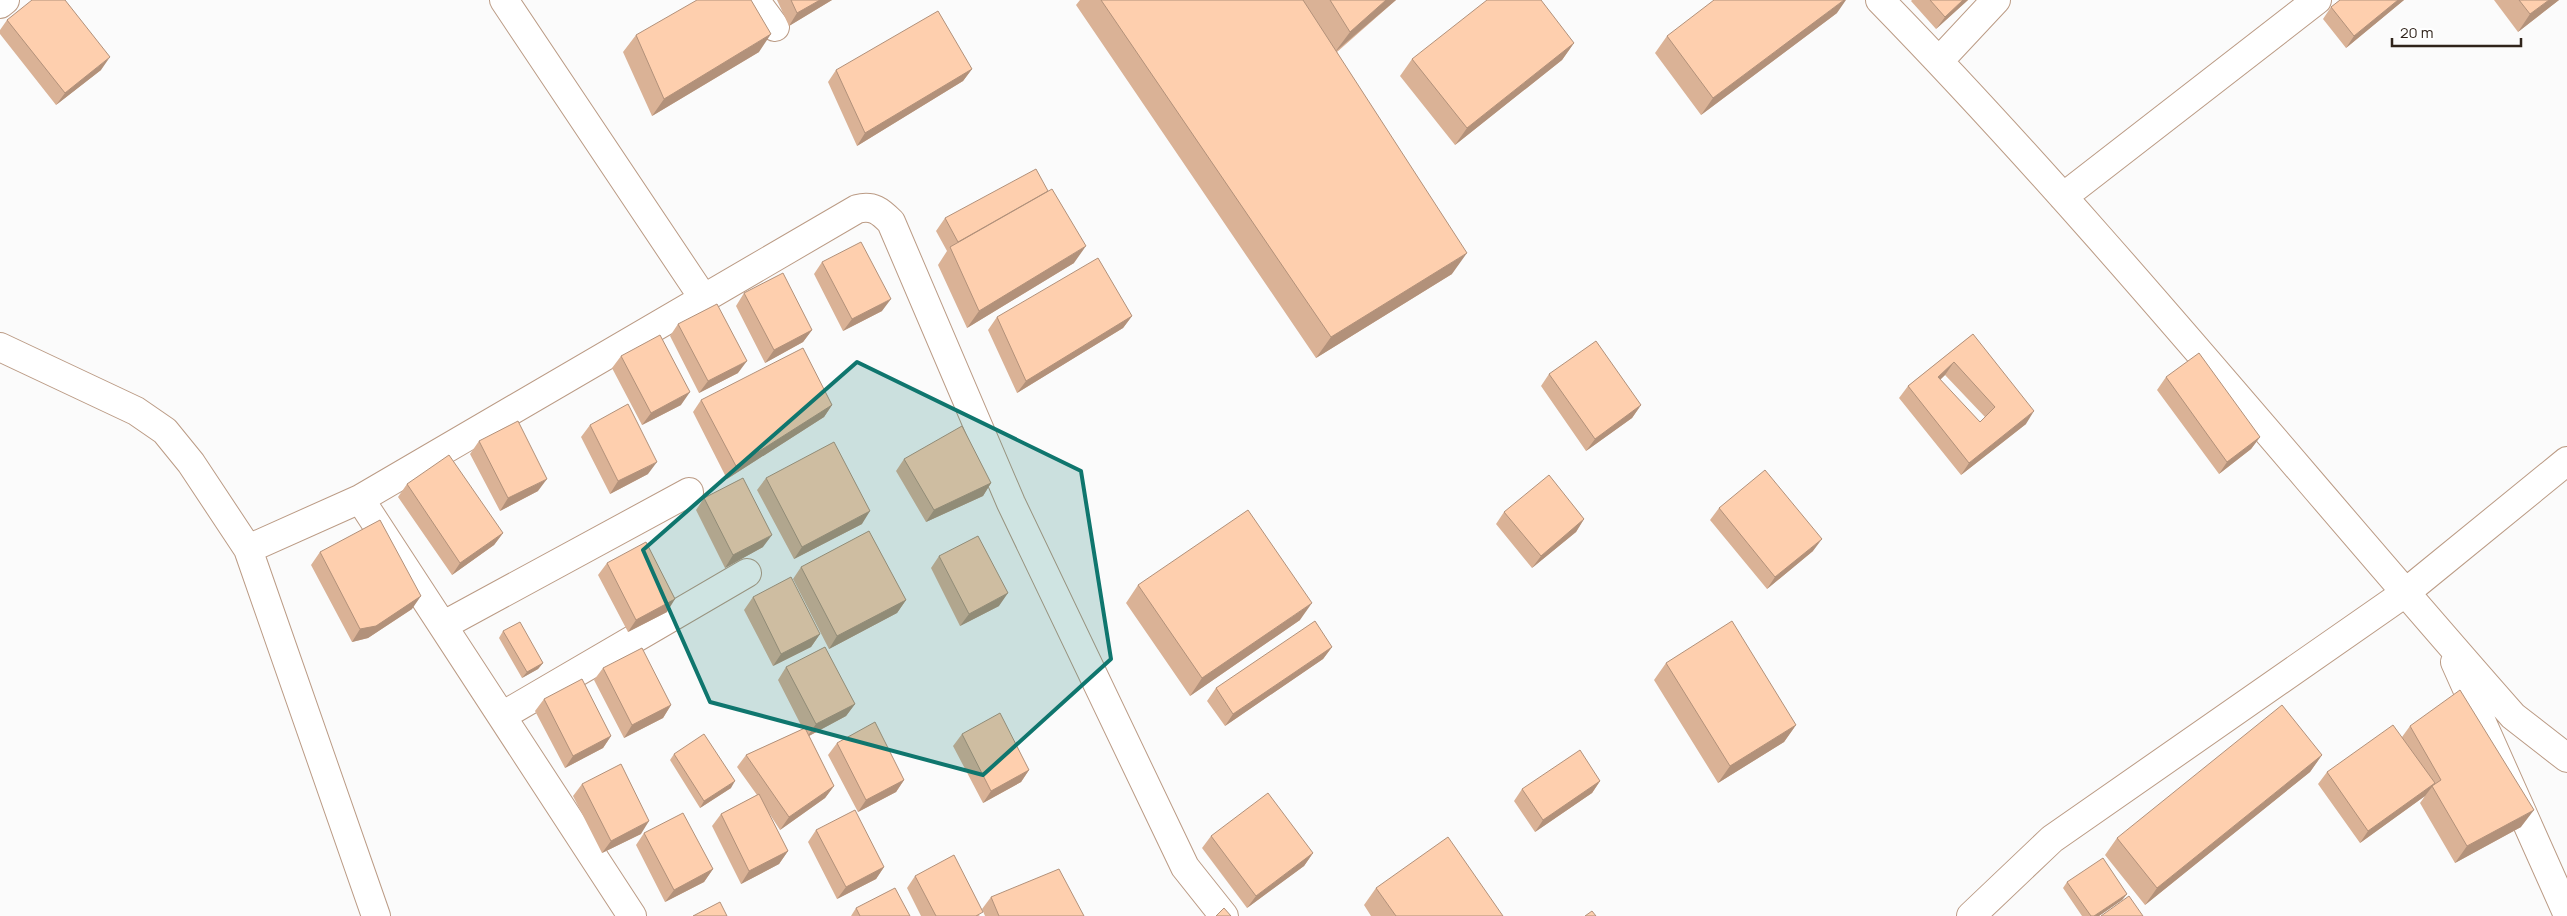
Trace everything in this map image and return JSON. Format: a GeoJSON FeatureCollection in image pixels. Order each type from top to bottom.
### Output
{"type":"FeatureCollection","features":[{"type":"Feature","properties":{"kind":"street"},"geometry":{"type":"LineString","coordinates":[[0,4],[5,0]]}},
{"type":"Feature","properties":{"kind":"street"},"geometry":{"type":"LineString","coordinates":[[504,0],[704,299]]}},
{"type":"Feature","properties":{"kind":"street"},"geometry":{"type":"LineString","coordinates":[[755,0],[775,27]]}},
{"type":"Feature","properties":{"kind":"street"},"geometry":{"type":"LineString","coordinates":[[1880,0],[1939,61],[2063,197],[2513,716],[2567,758]]}},
{"type":"Feature","properties":{"kind":"street"},"geometry":{"type":"LineString","coordinates":[[1939,61],[1996,0]]}},
{"type":"Feature","properties":{"kind":"street"},"geometry":{"type":"LineString","coordinates":[[2063,197],[2317,0]]}},
{"type":"Feature","properties":{"kind":"street"},"geometry":{"type":"LineString","coordinates":[[248,549],[360,499],[857,210],[869,207],[874,208],[892,222],[1028,539],[1186,867],[1224,916]]}},
{"type":"Feature","properties":{"kind":"street"},"geometry":{"type":"LineString","coordinates":[[0,348],[136,411],[164,431],[191,463],[248,549],[376,916]]}},
{"type":"Feature","properties":{"kind":"street"},"geometry":{"type":"LineString","coordinates":[[1971,916],[2052,840],[2405,593],[2567,461]]}},
{"type":"Feature","properties":{"kind":"street"},"geometry":{"type":"LineString","coordinates":[[444,625],[689,492]]}},
{"type":"Feature","properties":{"kind":"street"},"geometry":{"type":"LineString","coordinates":[[360,499],[444,625],[632,916]]}},
{"type":"Feature","properties":{"kind":"street"},"geometry":{"type":"LineString","coordinates":[[502,716],[747,573]]}},
{"type":"Feature","properties":{"kind":"street"},"geometry":{"type":"LineString","coordinates":[[2444,638],[2567,913]]}},
{"type":"Feature","properties":{"kind":"highlighted area"},"geometry":{"type":"Polygon","coordinates":[[[857,362],[1081,471],[1111,659],[983,775],[710,702],[643,550],[857,362]]]}},
{"type":"Feature","properties":{"kind":"building"},"geometry":{"type":"Polygon","coordinates":[[[32,0],[65,0],[110,57],[65,93],[7,20],[32,0]]]}},
{"type":"Feature","properties":{"kind":"building"},"geometry":{"type":"Polygon","coordinates":[[[697,0],[751,0],[771,34],[664,99],[636,35],[697,0]]]}},
{"type":"Feature","properties":{"kind":"building"},"geometry":{"type":"Polygon","coordinates":[[[791,0],[820,0],[797,13],[791,0]]]}},
{"type":"Feature","properties":{"kind":"building"},"geometry":{"type":"Polygon","coordinates":[[[1101,0],[1303,0],[1467,253],[1331,337],[1101,0]]]}},
{"type":"Feature","properties":{"kind":"building"},"geometry":{"type":"Polygon","coordinates":[[[1330,0],[1386,0],[1350,32],[1330,0]]]}},
{"type":"Feature","properties":{"kind":"building"},"geometry":{"type":"Polygon","coordinates":[[[1487,0],[1541,0],[1574,43],[1467,128],[1412,59],[1487,0]]]}},
{"type":"Feature","properties":{"kind":"building"},"geometry":{"type":"Polygon","coordinates":[[[1714,0],[1844,0],[1713,98],[1667,36],[1714,0]]]}},
{"type":"Feature","properties":{"kind":"building"},"geometry":{"type":"Polygon","coordinates":[[[1930,0],[1963,0],[1945,17],[1930,0]]]}},
{"type":"Feature","properties":{"kind":"building"},"geometry":{"type":"Polygon","coordinates":[[[2340,0],[2398,0],[2354,36],[2331,7],[2340,0]]]}},
{"type":"Feature","properties":{"kind":"building"},"geometry":{"type":"Polygon","coordinates":[[[2519,0],[2549,0],[2530,14],[2519,0]]]}},
{"type":"Feature","properties":{"kind":"building"},"geometry":{"type":"Polygon","coordinates":[[[938,11],[972,69],[865,133],[836,70],[938,11]]]}},
{"type":"Feature","properties":{"kind":"building"},"geometry":{"type":"Polygon","coordinates":[[[1036,169],[1048,191],[958,242],[945,218],[1036,169]]]}},
{"type":"Feature","properties":{"kind":"building"},"geometry":{"type":"Polygon","coordinates":[[[1052,189],[1086,246],[979,311],[950,247],[1052,189]]]}},
{"type":"Feature","properties":{"kind":"building"},"geometry":{"type":"Polygon","coordinates":[[[861,242],[891,299],[852,319],[822,262],[861,242]]]}},
{"type":"Feature","properties":{"kind":"building"},"geometry":{"type":"Polygon","coordinates":[[[1098,258],[1132,316],[1026,381],[997,317],[1098,258]]]}},
{"type":"Feature","properties":{"kind":"building"},"geometry":{"type":"Polygon","coordinates":[[[783,273],[812,330],[774,350],[744,293],[783,273]]]}},
{"type":"Feature","properties":{"kind":"building"},"geometry":{"type":"Polygon","coordinates":[[[717,304],[747,361],[708,381],[678,324],[717,304]]]}},
{"type":"Feature","properties":{"kind":"building"},"geometry":{"type":"Polygon","coordinates":[[[1973,334],[2034,411],[1969,463],[1908,386],[1973,334]],[[1954,362],[1938,377],[1980,422],[1995,407],[1954,362]]]}},
{"type":"Feature","properties":{"kind":"building"},"geometry":{"type":"Polygon","coordinates":[[[660,335],[690,392],[651,413],[621,356],[660,335]]]}},
{"type":"Feature","properties":{"kind":"building"},"geometry":{"type":"Polygon","coordinates":[[[1596,341],[1641,405],[1595,439],[1549,374],[1596,341]]]}},
{"type":"Feature","properties":{"kind":"building"},"geometry":{"type":"Polygon","coordinates":[[[803,348],[832,405],[736,466],[701,400],[803,348]]]}},
{"type":"Feature","properties":{"kind":"building"},"geometry":{"type":"Polygon","coordinates":[[[2199,353],[2260,437],[2227,462],[2166,377],[2199,353]]]}},
{"type":"Feature","properties":{"kind":"building"},"geometry":{"type":"Polygon","coordinates":[[[628,404],[657,462],[618,481],[590,425],[628,404]]]}},
{"type":"Feature","properties":{"kind":"building"},"geometry":{"type":"Polygon","coordinates":[[[518,421],[547,479],[508,498],[479,441],[518,421]]]}},
{"type":"Feature","properties":{"kind":"building"},"geometry":{"type":"Polygon","coordinates":[[[962,426],[991,483],[934,510],[904,459],[962,426]]]}},
{"type":"Feature","properties":{"kind":"building"},"geometry":{"type":"Polygon","coordinates":[[[834,442],[870,511],[802,547],[766,478],[834,442]]]}},
{"type":"Feature","properties":{"kind":"building"},"geometry":{"type":"Polygon","coordinates":[[[449,455],[503,533],[460,563],[407,484],[449,455]]]}},
{"type":"Feature","properties":{"kind":"building"},"geometry":{"type":"Polygon","coordinates":[[[1765,470],[1822,539],[1775,577],[1719,508],[1765,470]]]}},
{"type":"Feature","properties":{"kind":"building"},"geometry":{"type":"Polygon","coordinates":[[[1549,475],[1584,519],[1541,556],[1504,512],[1549,475]]]}},
{"type":"Feature","properties":{"kind":"building"},"geometry":{"type":"Polygon","coordinates":[[[743,478],[772,535],[733,555],[704,498],[743,478]]]}},
{"type":"Feature","properties":{"kind":"building"},"geometry":{"type":"Polygon","coordinates":[[[1248,510],[1312,603],[1202,678],[1138,585],[1248,510]]]}},
{"type":"Feature","properties":{"kind":"building"},"geometry":{"type":"Polygon","coordinates":[[[380,520],[421,596],[376,626],[360,629],[320,552],[380,520]]]}},
{"type":"Feature","properties":{"kind":"building"},"geometry":{"type":"Polygon","coordinates":[[[869,531],[906,600],[837,636],[801,567],[869,531]]]}},
{"type":"Feature","properties":{"kind":"building"},"geometry":{"type":"Polygon","coordinates":[[[978,536],[1008,593],[969,614],[939,556],[978,536]]]}},
{"type":"Feature","properties":{"kind":"building"},"geometry":{"type":"Polygon","coordinates":[[[646,542],[675,599],[636,620],[607,563],[646,542]]]}},
{"type":"Feature","properties":{"kind":"building"},"geometry":{"type":"Polygon","coordinates":[[[791,577],[820,634],[781,654],[753,597],[791,577]]]}},
{"type":"Feature","properties":{"kind":"building"},"geometry":{"type":"Polygon","coordinates":[[[1315,621],[1332,647],[1233,714],[1216,688],[1315,621]]]}},
{"type":"Feature","properties":{"kind":"building"},"geometry":{"type":"Polygon","coordinates":[[[1732,621],[1796,725],[1730,766],[1666,663],[1732,621]]]}},
{"type":"Feature","properties":{"kind":"building"},"geometry":{"type":"Polygon","coordinates":[[[520,622],[543,663],[527,672],[503,631],[520,622]]]}},
{"type":"Feature","properties":{"kind":"building"},"geometry":{"type":"Polygon","coordinates":[[[825,647],[855,704],[816,724],[786,667],[825,647]]]}},
{"type":"Feature","properties":{"kind":"building"},"geometry":{"type":"Polygon","coordinates":[[[642,648],[671,705],[632,725],[603,668],[642,648]]]}},
{"type":"Feature","properties":{"kind":"building"},"geometry":{"type":"Polygon","coordinates":[[[582,679],[611,736],[573,756],[544,699],[582,679]]]}},
{"type":"Feature","properties":{"kind":"building"},"geometry":{"type":"Polygon","coordinates":[[[2460,690],[2534,810],[2467,846],[2432,786],[2441,780],[2410,726],[2460,690]]]}},
{"type":"Feature","properties":{"kind":"building"},"geometry":{"type":"Polygon","coordinates":[[[2282,705],[2322,755],[2157,888],[2117,838],[2282,705]]]}},
{"type":"Feature","properties":{"kind":"building"},"geometry":{"type":"Polygon","coordinates":[[[1000,713],[1029,770],[991,791],[962,734],[1000,713]]]}},
{"type":"Feature","properties":{"kind":"building"},"geometry":{"type":"Polygon","coordinates":[[[875,722],[904,780],[866,800],[837,743],[875,722]]]}},
{"type":"Feature","properties":{"kind":"building"},"geometry":{"type":"Polygon","coordinates":[[[2393,725],[2435,783],[2368,831],[2327,772],[2393,725]]]}},
{"type":"Feature","properties":{"kind":"building"},"geometry":{"type":"Polygon","coordinates":[[[805,728],[834,786],[789,817],[746,755],[805,728]]]}},
{"type":"Feature","properties":{"kind":"building"},"geometry":{"type":"Polygon","coordinates":[[[704,734],[735,781],[704,801],[674,754],[704,734]]]}},
{"type":"Feature","properties":{"kind":"building"},"geometry":{"type":"Polygon","coordinates":[[[1580,750],[1600,781],[1543,820],[1522,789],[1580,750]]]}},
{"type":"Feature","properties":{"kind":"building"},"geometry":{"type":"Polygon","coordinates":[[[621,764],[649,821],[611,841],[582,784],[621,764]]]}},
{"type":"Feature","properties":{"kind":"building"},"geometry":{"type":"Polygon","coordinates":[[[1268,793],[1313,853],[1256,896],[1211,836],[1268,793]]]}},
{"type":"Feature","properties":{"kind":"building"},"geometry":{"type":"Polygon","coordinates":[[[759,794],[788,851],[749,871],[721,814],[759,794]]]}},
{"type":"Feature","properties":{"kind":"building"},"geometry":{"type":"Polygon","coordinates":[[[855,810],[884,867],[846,887],[816,830],[855,810]]]}},
{"type":"Feature","properties":{"kind":"building"},"geometry":{"type":"Polygon","coordinates":[[[683,813],[713,869],[674,890],[644,833],[683,813]]]}},
{"type":"Feature","properties":{"kind":"building"},"geometry":{"type":"Polygon","coordinates":[[[1448,837],[1503,916],[1396,916],[1376,888],[1448,837]]]}},
{"type":"Feature","properties":{"kind":"building"},"geometry":{"type":"Polygon","coordinates":[[[954,855],[983,912],[976,916],[936,916],[915,876],[954,855]]]}},
{"type":"Feature","properties":{"kind":"building"},"geometry":{"type":"Polygon","coordinates":[[[2103,858],[2127,894],[2094,916],[2091,916],[2067,882],[2103,858]]]}},
{"type":"Feature","properties":{"kind":"building"},"geometry":{"type":"Polygon","coordinates":[[[1059,869],[1084,916],[999,916],[991,897],[1059,869]]]}},
{"type":"Feature","properties":{"kind":"building"},"geometry":{"type":"Polygon","coordinates":[[[895,888],[910,916],[860,916],[856,908],[895,888]]]}},
{"type":"Feature","properties":{"kind":"building"},"geometry":{"type":"Polygon","coordinates":[[[2129,896],[2143,916],[2101,916],[2129,896]]]}},
{"type":"Feature","properties":{"kind":"building"},"geometry":{"type":"Polygon","coordinates":[[[720,902],[727,916],[693,916],[720,902]]]}},
{"type":"Feature","properties":{"kind":"building"},"geometry":{"type":"Polygon","coordinates":[[[1224,908],[1231,916],[1216,916],[1224,908]]]}},
{"type":"Feature","properties":{"kind":"building"},"geometry":{"type":"Polygon","coordinates":[[[1592,911],[1596,916],[1585,916],[1592,911]]]}}]}
